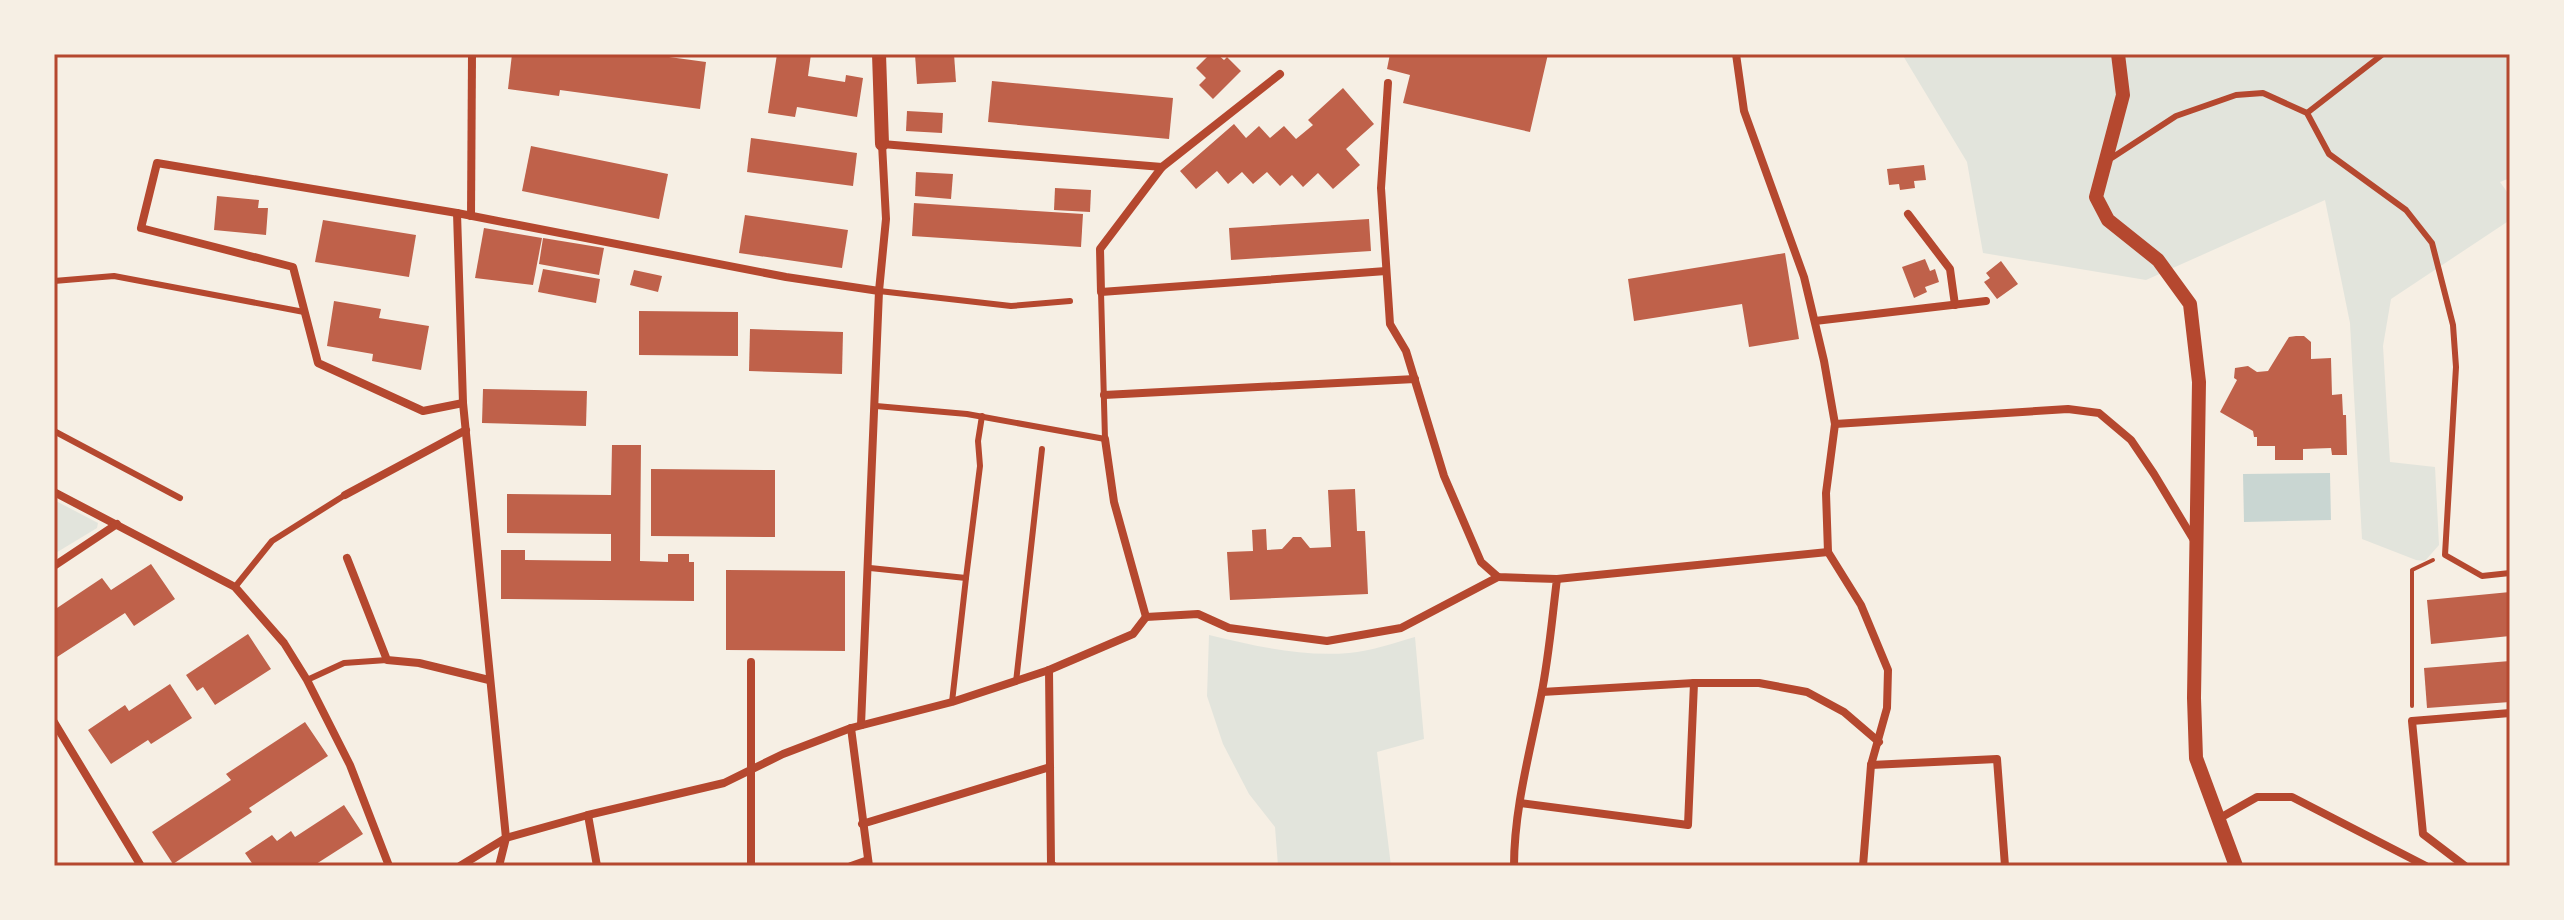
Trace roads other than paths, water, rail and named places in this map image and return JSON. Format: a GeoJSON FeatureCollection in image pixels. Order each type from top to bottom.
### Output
{"type":"FeatureCollection","features":[{"type":"Feature","properties":{"kind":"street"},"geometry":{"type":"LineString","coordinates":[[471,216],[472,54]]}},
{"type":"Feature","properties":{"kind":"street"},"geometry":{"type":"LineString","coordinates":[[861,725],[870,568],[879,291],[886,219],[879,54]]}},
{"type":"Feature","properties":{"kind":"street"},"geometry":{"type":"LineString","coordinates":[[1736,54],[1744,111],[1804,277],[1835,424],[1826,493],[1828,552],[1861,605],[1888,670],[1887,708],[1871,765],[1863,866]]}},
{"type":"Feature","properties":{"kind":"street"},"geometry":{"type":"LineString","coordinates":[[2118,54],[2123,95],[2096,197],[2108,220],[2158,260],[2190,304],[2199,382],[2194,698],[2196,758],[2236,866]]}},
{"type":"Feature","properties":{"kind":"street"},"geometry":{"type":"LineString","coordinates":[[1280,74],[1162,167],[1100,249],[1101,292],[1386,271]]}},
{"type":"Feature","properties":{"kind":"street"},"geometry":{"type":"LineString","coordinates":[[1388,83],[1381,188],[1390,324],[1406,351],[1444,476],[1481,562],[1498,577]]}},
{"type":"Feature","properties":{"kind":"street"},"geometry":{"type":"LineString","coordinates":[[882,144],[1162,167]]}},
{"type":"Feature","properties":{"kind":"street"},"geometry":{"type":"LineString","coordinates":[[463,403],[423,411],[318,363],[293,267],[141,228],[157,163],[457,213],[786,277],[879,291]]}},
{"type":"Feature","properties":{"kind":"street"},"geometry":{"type":"LineString","coordinates":[[457,213],[463,403],[506,838],[499,866]]}},
{"type":"Feature","properties":{"kind":"street"},"geometry":{"type":"LineString","coordinates":[[1908,214],[1950,269],[1955,305]]}},
{"type":"Feature","properties":{"kind":"street"},"geometry":{"type":"LineString","coordinates":[[1815,321],[1986,301]]}},
{"type":"Feature","properties":{"kind":"street"},"geometry":{"type":"LineString","coordinates":[[1104,395],[1415,379]]}},
{"type":"Feature","properties":{"kind":"street"},"geometry":{"type":"LineString","coordinates":[[1835,424],[2068,409],[2099,413],[2131,440],[2196,544]]}},
{"type":"Feature","properties":{"kind":"street"},"geometry":{"type":"LineString","coordinates":[[345,495],[466,430]]}},
{"type":"Feature","properties":{"kind":"street"},"geometry":{"type":"LineString","coordinates":[[1105,439],[1114,502],[1146,617]]}},
{"type":"Feature","properties":{"kind":"street"},"geometry":{"type":"LineString","coordinates":[[54,492],[235,587],[284,643],[307,680],[350,765],[389,866]]}},
{"type":"Feature","properties":{"kind":"street"},"geometry":{"type":"LineString","coordinates":[[54,566],[117,524]]}},
{"type":"Feature","properties":{"kind":"street"},"geometry":{"type":"LineString","coordinates":[[460,866],[506,838],[724,783],[851,728],[1016,682],[1133,634],[1146,617],[1198,614],[1229,628],[1327,641],[1401,628],[1498,577],[1557,579],[1828,552]]}},
{"type":"Feature","properties":{"kind":"street"},"geometry":{"type":"LineString","coordinates":[[347,558],[387,660],[419,663],[489,680]]}},
{"type":"Feature","properties":{"kind":"street"},"geometry":{"type":"LineString","coordinates":[[1514,866],[1520,803],[1542,692],[1557,579]]}},
{"type":"Feature","properties":{"kind":"street"},"geometry":{"type":"LineString","coordinates":[[751,662],[751,866]]}},
{"type":"Feature","properties":{"kind":"street"},"geometry":{"type":"LineString","coordinates":[[1049,670],[1050,865]]}},
{"type":"Feature","properties":{"kind":"street"},"geometry":{"type":"LineString","coordinates":[[1542,692],[1694,683],[1759,683],[1807,692],[1844,712],[1879,742]]}},
{"type":"Feature","properties":{"kind":"street"},"geometry":{"type":"LineString","coordinates":[[1520,803],[1688,825],[1694,683]]}},
{"type":"Feature","properties":{"kind":"street"},"geometry":{"type":"LineString","coordinates":[[2465,866],[2423,834],[2412,721],[2510,713]]}},
{"type":"Feature","properties":{"kind":"street"},"geometry":{"type":"LineString","coordinates":[[54,722],[141,866]]}},
{"type":"Feature","properties":{"kind":"street"},"geometry":{"type":"LineString","coordinates":[[851,728],[868,863],[851,866]]}},
{"type":"Feature","properties":{"kind":"street"},"geometry":{"type":"LineString","coordinates":[[1871,765],[1997,759],[2005,866]]}},
{"type":"Feature","properties":{"kind":"street"},"geometry":{"type":"LineString","coordinates":[[862,824],[1050,767]]}},
{"type":"Feature","properties":{"kind":"street"},"geometry":{"type":"LineString","coordinates":[[2220,818],[2257,797],[2292,797],[2426,866]]}},
{"type":"Feature","properties":{"kind":"street"},"geometry":{"type":"LineString","coordinates":[[588,815],[597,866]]}},
{"type":"Feature","properties":{"kind":"lane"},"geometry":{"type":"LineString","coordinates":[[2307,113],[2383,54]]}},
{"type":"Feature","properties":{"kind":"lane"},"geometry":{"type":"LineString","coordinates":[[2103,163],[2176,116],[2236,95],[2263,93],[2307,113],[2329,154],[2406,210],[2432,243],[2453,325],[2456,367],[2445,555],[2482,576],[2510,573]]}},
{"type":"Feature","properties":{"kind":"lane"},"geometry":{"type":"LineString","coordinates":[[54,281],[114,276],[304,312]]}},
{"type":"Feature","properties":{"kind":"lane"},"geometry":{"type":"LineString","coordinates":[[879,291],[1011,306],[1070,301]]}},
{"type":"Feature","properties":{"kind":"lane"},"geometry":{"type":"LineString","coordinates":[[876,406],[982,416],[1105,439],[1101,292]]}},
{"type":"Feature","properties":{"kind":"lane"},"geometry":{"type":"LineString","coordinates":[[952,702],[980,466],[978,441],[982,416]]}},
{"type":"Feature","properties":{"kind":"lane"},"geometry":{"type":"LineString","coordinates":[[54,431],[180,498]]}},
{"type":"Feature","properties":{"kind":"lane"},"geometry":{"type":"LineString","coordinates":[[1016,682],[1042,449]]}},
{"type":"Feature","properties":{"kind":"lane"},"geometry":{"type":"LineString","coordinates":[[235,587],[272,541],[345,495]]}},
{"type":"Feature","properties":{"kind":"lane"},"geometry":{"type":"LineString","coordinates":[[870,568],[966,578]]}},
{"type":"Feature","properties":{"kind":"lane"},"geometry":{"type":"LineString","coordinates":[[307,680],[344,663],[387,660]]}}]}
